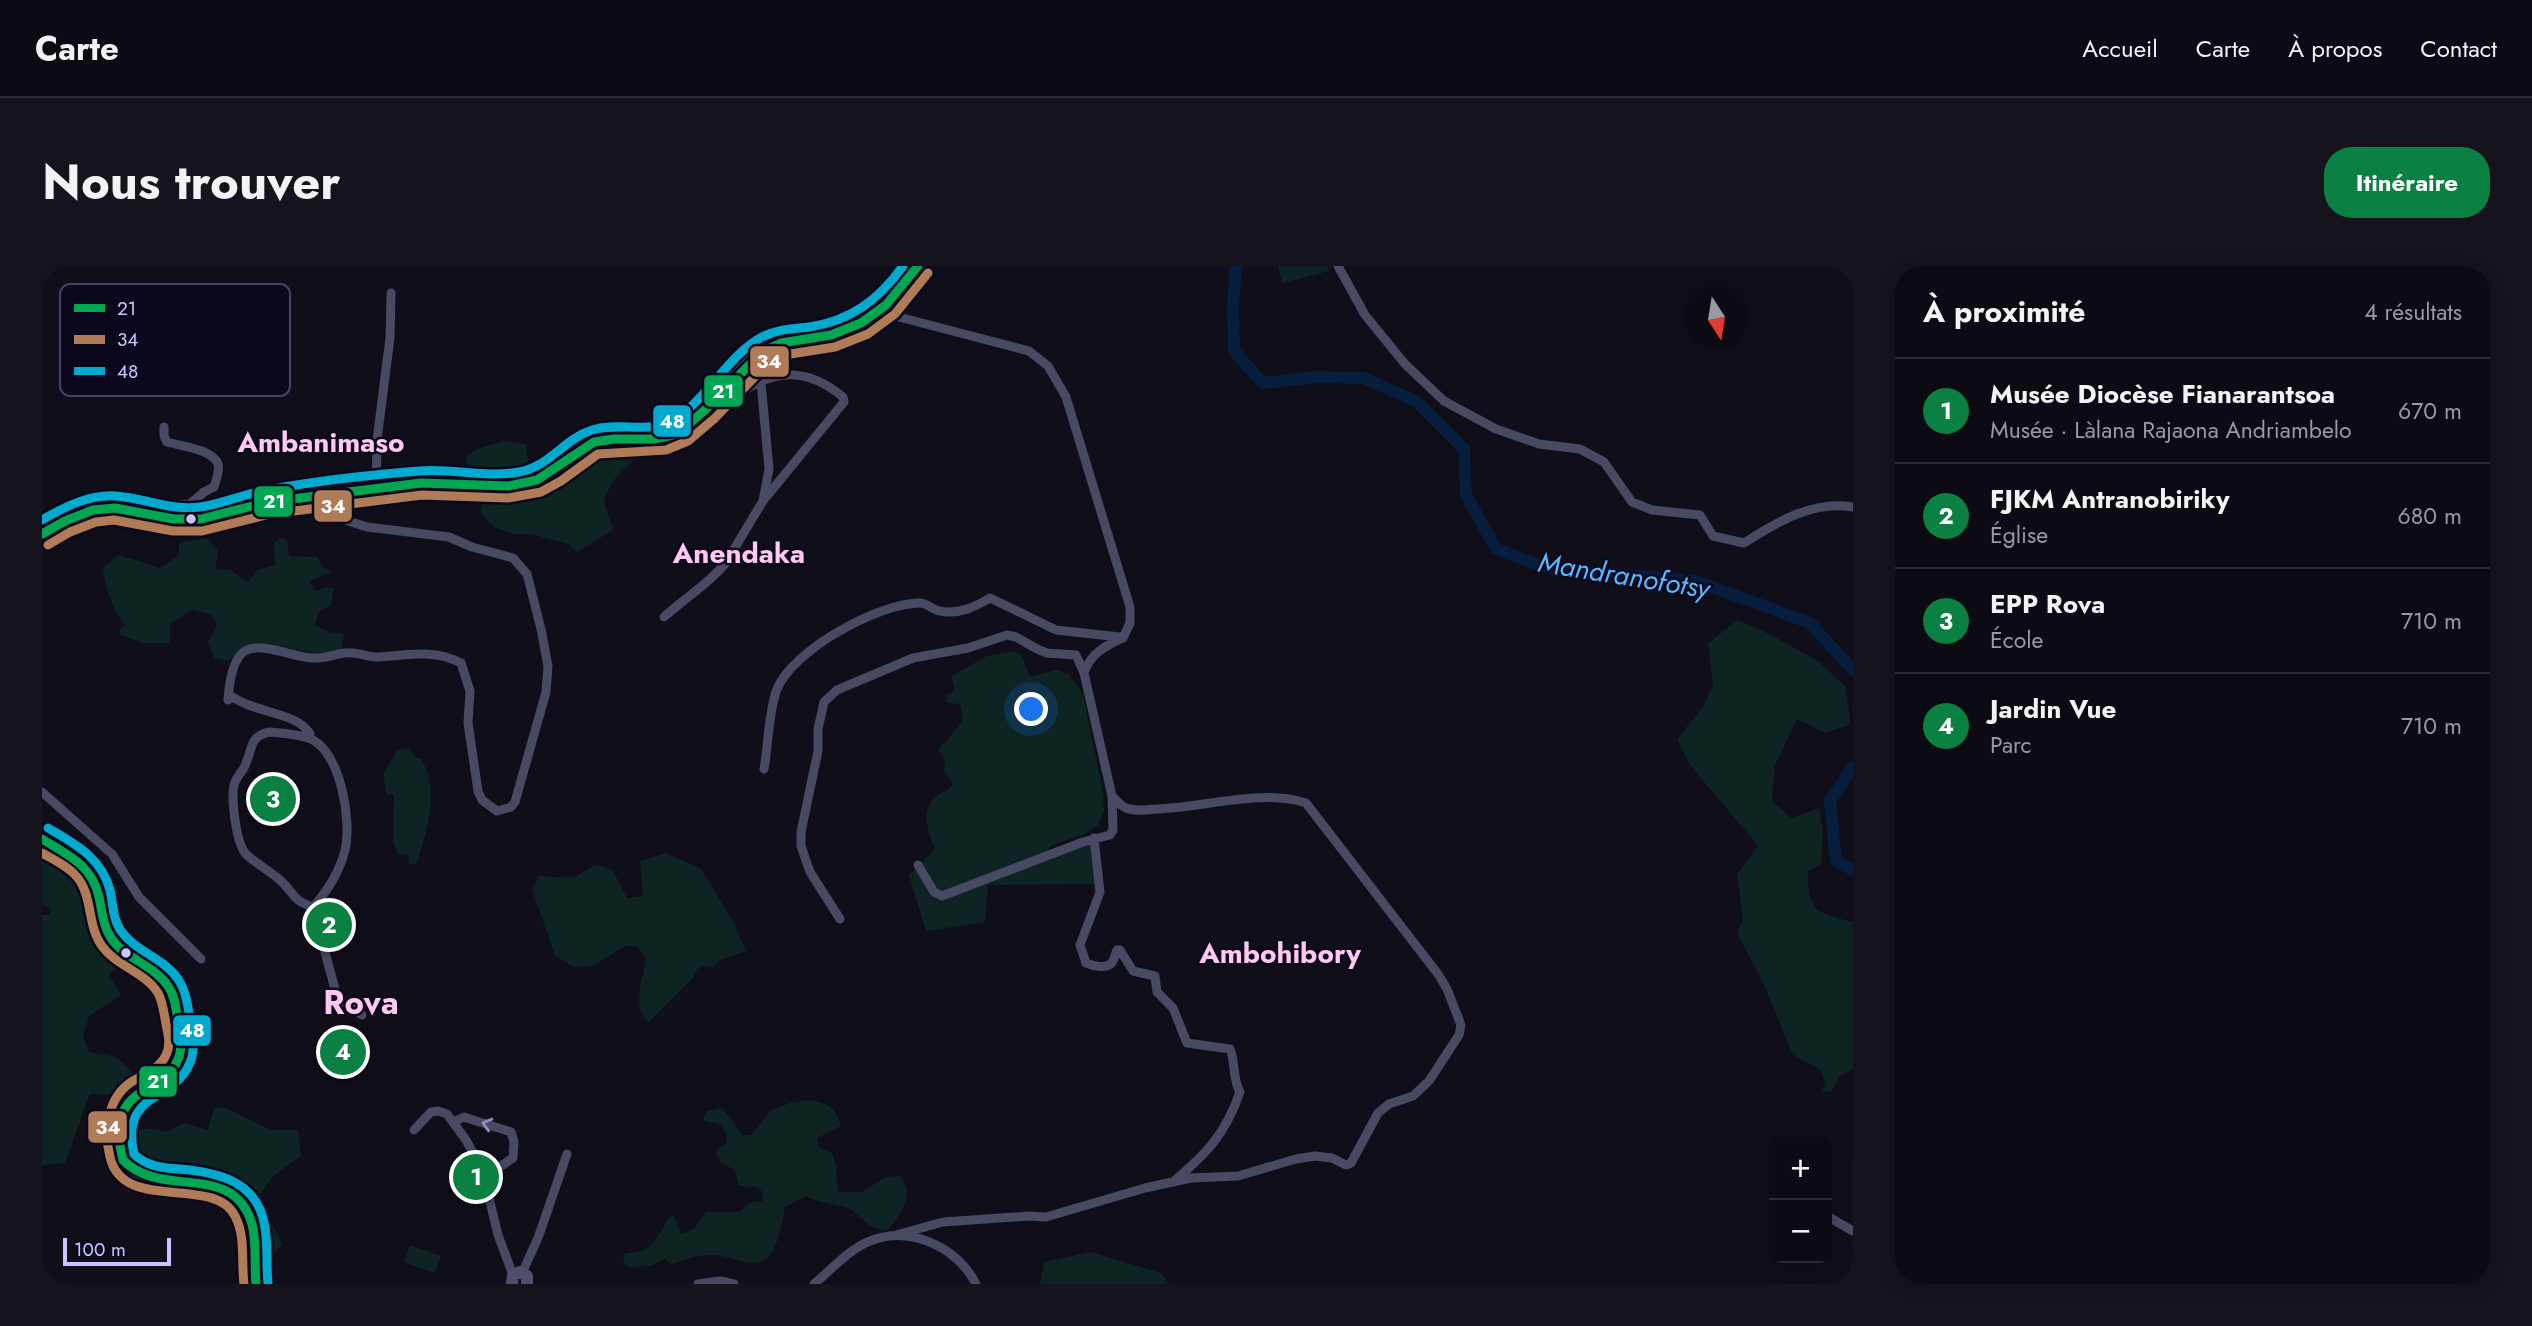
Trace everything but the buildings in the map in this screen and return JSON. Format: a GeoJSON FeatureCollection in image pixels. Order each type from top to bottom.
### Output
{"type":"FeatureCollection","features":[{"type":"Feature","properties":{"kind":"main road"},"geometry":{"type":"LineString","coordinates":[[42,534],[65,520],[93,510],[115,508],[184,520],[201,519],[268,502],[438,482],[488,488],[529,482],[551,473],[590,443],[664,438],[680,431],[762,351],[780,343],[841,332],[869,320],[904,288],[918,266]]}},
{"type":"Feature","properties":{"kind":"street"},"geometry":{"type":"LineString","coordinates":[[1338,266],[1365,315],[1405,364],[1444,401],[1496,429],[1539,444],[1580,450],[1604,462],[1632,502],[1652,510],[1700,515],[1713,536],[1744,543],[1808,509],[1836,504],[1853,507]]}},
{"type":"Feature","properties":{"kind":"street"},"geometry":{"type":"LineString","coordinates":[[376,489],[376,439],[390,338],[391,293]]}},
{"type":"Feature","properties":{"kind":"street"},"geometry":{"type":"LineString","coordinates":[[883,310],[899,317],[1029,351],[1048,366],[1066,397],[1130,607],[1130,623],[1123,638],[1107,644],[1088,663],[1084,673]]}},
{"type":"Feature","properties":{"kind":"street"},"geometry":{"type":"LineString","coordinates":[[664,617],[725,564],[763,500],[844,402],[837,392],[805,375],[778,375],[745,390],[709,415],[696,418]]}},
{"type":"Feature","properties":{"kind":"street"},"geometry":{"type":"LineString","coordinates":[[761,383],[768,469],[763,500]]}},
{"type":"Feature","properties":{"kind":"street"},"geometry":{"type":"LineString","coordinates":[[158,515],[173,505],[190,504],[214,487],[219,468],[218,463],[207,453],[167,442],[164,427]]}},
{"type":"Feature","properties":{"kind":"street"},"geometry":{"type":"LineString","coordinates":[[268,502],[320,512],[367,527],[449,537],[472,548],[513,558],[527,574],[546,656],[546,692],[519,779],[515,802],[504,810],[489,808],[478,791],[468,723],[470,691],[461,663],[443,655],[410,653],[375,657],[345,653],[317,658],[260,647],[245,651],[239,657],[232,673],[228,700],[233,697],[240,703],[291,719],[309,730],[308,738]]}},
{"type":"Feature","properties":{"kind":"street"},"geometry":{"type":"LineString","coordinates":[[764,769],[776,692],[782,678],[805,654],[853,623],[894,608],[922,603],[936,610],[949,612],[974,608],[990,598],[1056,630],[1123,638]]}},
{"type":"Feature","properties":{"kind":"street"},"geometry":{"type":"LineString","coordinates":[[840,919],[810,872],[801,846],[801,832],[818,751],[818,729],[824,702],[830,695],[913,658],[968,648],[1007,635],[1048,653],[1076,655],[1084,673],[1112,796],[1113,830],[1110,835],[1094,838],[942,896],[934,892],[918,865]]}},
{"type":"Feature","properties":{"kind":"street"},"geometry":{"type":"LineString","coordinates":[[284,733],[308,738],[323,748],[337,773],[344,801],[347,840],[337,871],[323,897],[313,906],[293,898],[282,882],[244,852],[237,839],[233,791],[248,760],[250,748],[263,734],[284,733]]}},
{"type":"Feature","properties":{"kind":"street"},"geometry":{"type":"LineString","coordinates":[[42,792],[112,854],[139,898],[201,959]]}},
{"type":"Feature","properties":{"kind":"street"},"geometry":{"type":"LineString","coordinates":[[814,1284],[870,1241],[943,1222],[1045,1217],[1145,1188],[1191,1178],[1238,1176],[1315,1156],[1332,1158],[1346,1165],[1351,1163],[1378,1113],[1389,1104],[1413,1096],[1429,1081],[1459,1035],[1461,1025],[1438,974],[1306,803],[1292,798],[1253,799],[1137,810],[1123,807],[1112,796]]}},
{"type":"Feature","properties":{"kind":"street"},"geometry":{"type":"LineString","coordinates":[[1094,838],[1100,892],[1080,945],[1086,963],[1096,967],[1107,965],[1113,962],[1116,950],[1121,950],[1133,971],[1155,976],[1157,992],[1173,1008],[1187,1044],[1230,1049],[1233,1057],[1236,1085],[1240,1092],[1232,1114],[1221,1135],[1172,1183]]}},
{"type":"Feature","properties":{"kind":"street"},"geometry":{"type":"LineString","coordinates":[[42,839],[84,867],[91,875],[109,936],[122,951],[161,978],[168,987],[175,1006],[181,1032],[180,1057],[168,1074],[130,1099],[119,1131],[123,1160],[139,1173],[208,1184],[240,1201],[247,1211],[253,1234],[256,1284]]}},
{"type":"Feature","properties":{"kind":"street"},"geometry":{"type":"LineString","coordinates":[[313,906],[336,993],[346,1005],[362,1015]]}},
{"type":"Feature","properties":{"kind":"street"},"geometry":{"type":"LineString","coordinates":[[414,1130],[431,1112],[438,1111],[450,1118],[466,1140],[485,1177],[498,1235],[519,1279]]}},
{"type":"Feature","properties":{"kind":"street"},"geometry":{"type":"LineString","coordinates":[[450,1118],[464,1117],[511,1132],[514,1142],[513,1157],[485,1177]]}},
{"type":"Feature","properties":{"kind":"street"},"geometry":{"type":"LineString","coordinates":[[519,1279],[537,1240],[567,1154]]}},
{"type":"Feature","properties":{"kind":"street"},"geometry":{"type":"LineString","coordinates":[[1832,1219],[1853,1231]]}},
{"type":"Feature","properties":{"kind":"street"},"geometry":{"type":"LineString","coordinates":[[895,1235],[928,1240],[944,1249],[960,1263],[976,1284]]}},
{"type":"Feature","properties":{"kind":"street"},"geometry":{"type":"LineString","coordinates":[[698,1284],[720,1281],[734,1284]]}},
{"type":"Feature","properties":{"kind":"green space"},"geometry":{"type":"Polygon","coordinates":[[[1278,266],[1328,266],[1329,271],[1282,283],[1278,266]]]}},
{"type":"Feature","properties":{"kind":"green space"},"geometry":{"type":"Polygon","coordinates":[[[504,441],[526,444],[528,463],[540,461],[543,469],[515,478],[496,480],[468,472],[466,456],[480,448],[504,441]]]}},
{"type":"Feature","properties":{"kind":"green space"},"geometry":{"type":"Polygon","coordinates":[[[596,442],[650,443],[612,482],[604,501],[613,530],[577,552],[568,544],[531,534],[514,534],[494,527],[481,514],[484,490],[522,487],[596,442]]]}},
{"type":"Feature","properties":{"kind":"green space"},"geometry":{"type":"Polygon","coordinates":[[[284,537],[289,556],[318,557],[321,566],[332,572],[310,581],[315,591],[327,587],[334,589],[331,605],[319,612],[315,625],[329,632],[344,634],[341,650],[320,654],[257,643],[246,647],[228,661],[214,658],[208,642],[217,625],[210,614],[192,610],[170,624],[170,643],[143,643],[121,635],[119,631],[125,625],[110,598],[103,568],[118,555],[160,568],[179,555],[179,543],[207,538],[218,551],[215,569],[230,570],[248,582],[256,571],[275,565],[274,542],[284,537]]]}},
{"type":"Feature","properties":{"kind":"green space"},"geometry":{"type":"Polygon","coordinates":[[[1738,620],[1818,661],[1845,686],[1851,724],[1825,733],[1797,719],[1775,765],[1772,801],[1791,818],[1819,808],[1823,831],[1821,864],[1808,872],[1812,903],[1823,913],[1853,922],[1853,1069],[1840,1076],[1831,1092],[1822,1091],[1825,1085],[1821,1070],[1793,1055],[1762,980],[1737,933],[1743,920],[1737,874],[1758,846],[1690,765],[1677,739],[1703,707],[1713,685],[1708,643],[1738,620]]]}},
{"type":"Feature","properties":{"kind":"green space"},"geometry":{"type":"Polygon","coordinates":[[[1014,651],[1021,654],[1030,677],[1055,670],[1063,672],[1069,675],[1083,694],[1104,810],[1098,825],[1087,833],[1050,846],[1044,857],[1094,841],[1096,884],[988,885],[985,922],[926,931],[909,875],[935,849],[927,823],[927,810],[936,797],[953,785],[944,771],[945,762],[939,750],[963,720],[960,704],[947,703],[947,695],[955,690],[951,676],[987,656],[1014,651]]]}},
{"type":"Feature","properties":{"kind":"green space"},"geometry":{"type":"Polygon","coordinates":[[[408,749],[416,758],[421,758],[427,771],[431,797],[428,823],[417,863],[409,865],[408,854],[398,855],[393,842],[394,794],[387,795],[383,774],[398,750],[408,749]]]}},
{"type":"Feature","properties":{"kind":"green space"},"geometry":{"type":"Polygon","coordinates":[[[42,842],[85,870],[110,944],[125,961],[109,974],[121,995],[89,1016],[83,1037],[89,1052],[116,1057],[139,1078],[120,1095],[90,1094],[65,1163],[42,1165],[42,915],[49,915],[52,911],[42,903],[42,842]]]}},
{"type":"Feature","properties":{"kind":"green space"},"geometry":{"type":"Polygon","coordinates":[[[667,853],[701,869],[732,919],[746,951],[720,960],[714,967],[704,966],[697,969],[692,979],[649,1022],[639,1001],[646,959],[637,946],[625,946],[593,966],[574,967],[555,956],[532,889],[538,876],[573,878],[595,865],[612,869],[627,898],[643,896],[640,861],[667,853]]]}},
{"type":"Feature","properties":{"kind":"green space"},"geometry":{"type":"Polygon","coordinates":[[[808,1100],[820,1102],[834,1110],[841,1126],[817,1138],[819,1147],[832,1153],[838,1192],[862,1192],[886,1177],[900,1176],[905,1183],[905,1204],[888,1230],[871,1226],[846,1207],[806,1196],[785,1207],[777,1242],[767,1258],[760,1262],[751,1263],[708,1255],[671,1264],[665,1259],[652,1265],[629,1267],[623,1263],[625,1253],[642,1250],[653,1243],[669,1217],[674,1216],[680,1233],[686,1232],[693,1229],[707,1212],[739,1212],[750,1203],[763,1201],[758,1187],[739,1186],[735,1170],[721,1163],[716,1152],[727,1143],[726,1132],[718,1123],[703,1119],[707,1111],[721,1108],[742,1135],[752,1135],[770,1111],[790,1103],[808,1100]]]}},
{"type":"Feature","properties":{"kind":"green space"},"geometry":{"type":"Polygon","coordinates":[[[214,1107],[226,1108],[271,1130],[298,1130],[301,1156],[273,1176],[255,1202],[224,1182],[203,1176],[145,1168],[127,1155],[123,1142],[143,1129],[166,1132],[184,1123],[208,1130],[214,1107]]]}},
{"type":"Feature","properties":{"kind":"green space"},"geometry":{"type":"Polygon","coordinates":[[[262,1216],[275,1229],[282,1245],[262,1271],[258,1218],[262,1216]]]}},
{"type":"Feature","properties":{"kind":"green space"},"geometry":{"type":"Polygon","coordinates":[[[410,1245],[441,1256],[435,1273],[404,1262],[410,1245]]]}},
{"type":"Feature","properties":{"kind":"green space"},"geometry":{"type":"Polygon","coordinates":[[[1091,1252],[1161,1273],[1169,1284],[1040,1284],[1044,1262],[1091,1252]]]}},
{"type":"Feature","properties":{"kind":"waterway","name":"Mandranofotsy"},"geometry":{"type":"LineString","coordinates":[[1236,266],[1234,351],[1263,383],[1318,377],[1363,378],[1416,401],[1464,449],[1466,495],[1496,549],[1547,568],[1696,581],[1810,623],[1853,670]]}},
{"type":"Feature","properties":{"kind":"waterway","name":"Mandranofotsy"},"geometry":{"type":"LineString","coordinates":[[1853,767],[1830,801],[1836,861],[1853,870]]}},
{"type":"Feature","properties":{"kind":"transit line","name":"48"},"geometry":{"type":"LineString","coordinates":[[42,520],[78,502],[106,496],[189,508],[208,506],[267,490],[361,476],[431,470],[507,474],[530,469],[592,430],[669,423],[690,408],[750,344],[773,332],[824,324],[850,314],[874,299],[903,266]]}},
{"type":"Feature","properties":{"kind":"transit line","name":"21"},"geometry":{"type":"LineString","coordinates":[[42,534],[93,510],[115,508],[174,519],[201,519],[268,502],[421,483],[508,486],[537,480],[594,442],[654,439],[682,430],[763,351],[781,343],[831,335],[861,323],[886,305],[918,266]]}},
{"type":"Feature","properties":{"kind":"transit line","name":"34"},"geometry":{"type":"LineString","coordinates":[[48,545],[70,532],[96,522],[114,520],[173,531],[202,531],[270,514],[422,495],[508,498],[541,492],[598,454],[666,450],[688,441],[715,418],[770,361],[784,355],[835,347],[868,334],[895,314],[928,273]]}},
{"type":"Feature","properties":{"kind":"transit line","name":"48"},"geometry":{"type":"LineString","coordinates":[[48,828],[78,846],[94,860],[110,890],[118,927],[134,944],[172,972],[181,984],[186,999],[193,1038],[192,1057],[185,1072],[175,1083],[152,1098],[135,1118],[132,1133],[134,1154],[155,1166],[222,1177],[246,1190],[255,1200],[265,1228],[268,1283]]}},
{"type":"Feature","properties":{"kind":"transit line","name":"21"},"geometry":{"type":"LineString","coordinates":[[42,839],[85,869],[96,886],[104,923],[111,938],[162,979],[175,1003],[180,1053],[174,1067],[129,1102],[122,1115],[119,1134],[123,1160],[139,1172],[157,1178],[213,1186],[229,1193],[243,1205],[254,1231],[256,1284]]}},
{"type":"Feature","properties":{"kind":"transit line","name":"34"},"geometry":{"type":"LineString","coordinates":[[42,853],[65,866],[77,877],[86,893],[94,929],[102,946],[152,986],[158,993],[163,1008],[169,1039],[168,1051],[156,1067],[133,1081],[118,1095],[109,1114],[107,1136],[110,1157],[118,1174],[132,1184],[150,1190],[208,1197],[224,1204],[235,1216],[241,1232],[244,1284]]}},
{"type":"Feature","properties":{"kind":"place","name":"EPP Rova"},"geometry":{"type":"Point","coordinates":[273,799]}},
{"type":"Feature","properties":{"kind":"place","name":"FJKM Antranobiriky"},"geometry":{"type":"Point","coordinates":[329,925]}},
{"type":"Feature","properties":{"kind":"place","name":"Jardin Vue"},"geometry":{"type":"Point","coordinates":[343,1052]}},
{"type":"Feature","properties":{"kind":"place","name":"Musée Diocèse Fianarantsoa"},"geometry":{"type":"Point","coordinates":[476,1177]}},
{"type":"Feature","properties":{"kind":"district","name":"Ambanimaso"},"geometry":{"type":"Point","coordinates":[321,442]}},
{"type":"Feature","properties":{"kind":"district","name":"Anendaka"},"geometry":{"type":"Point","coordinates":[739,553]}},
{"type":"Feature","properties":{"kind":"district","name":"Ambohibory"},"geometry":{"type":"Point","coordinates":[1280,953]}},
{"type":"Feature","properties":{"kind":"district","name":"Rova"},"geometry":{"type":"Point","coordinates":[361,1002]}}]}
